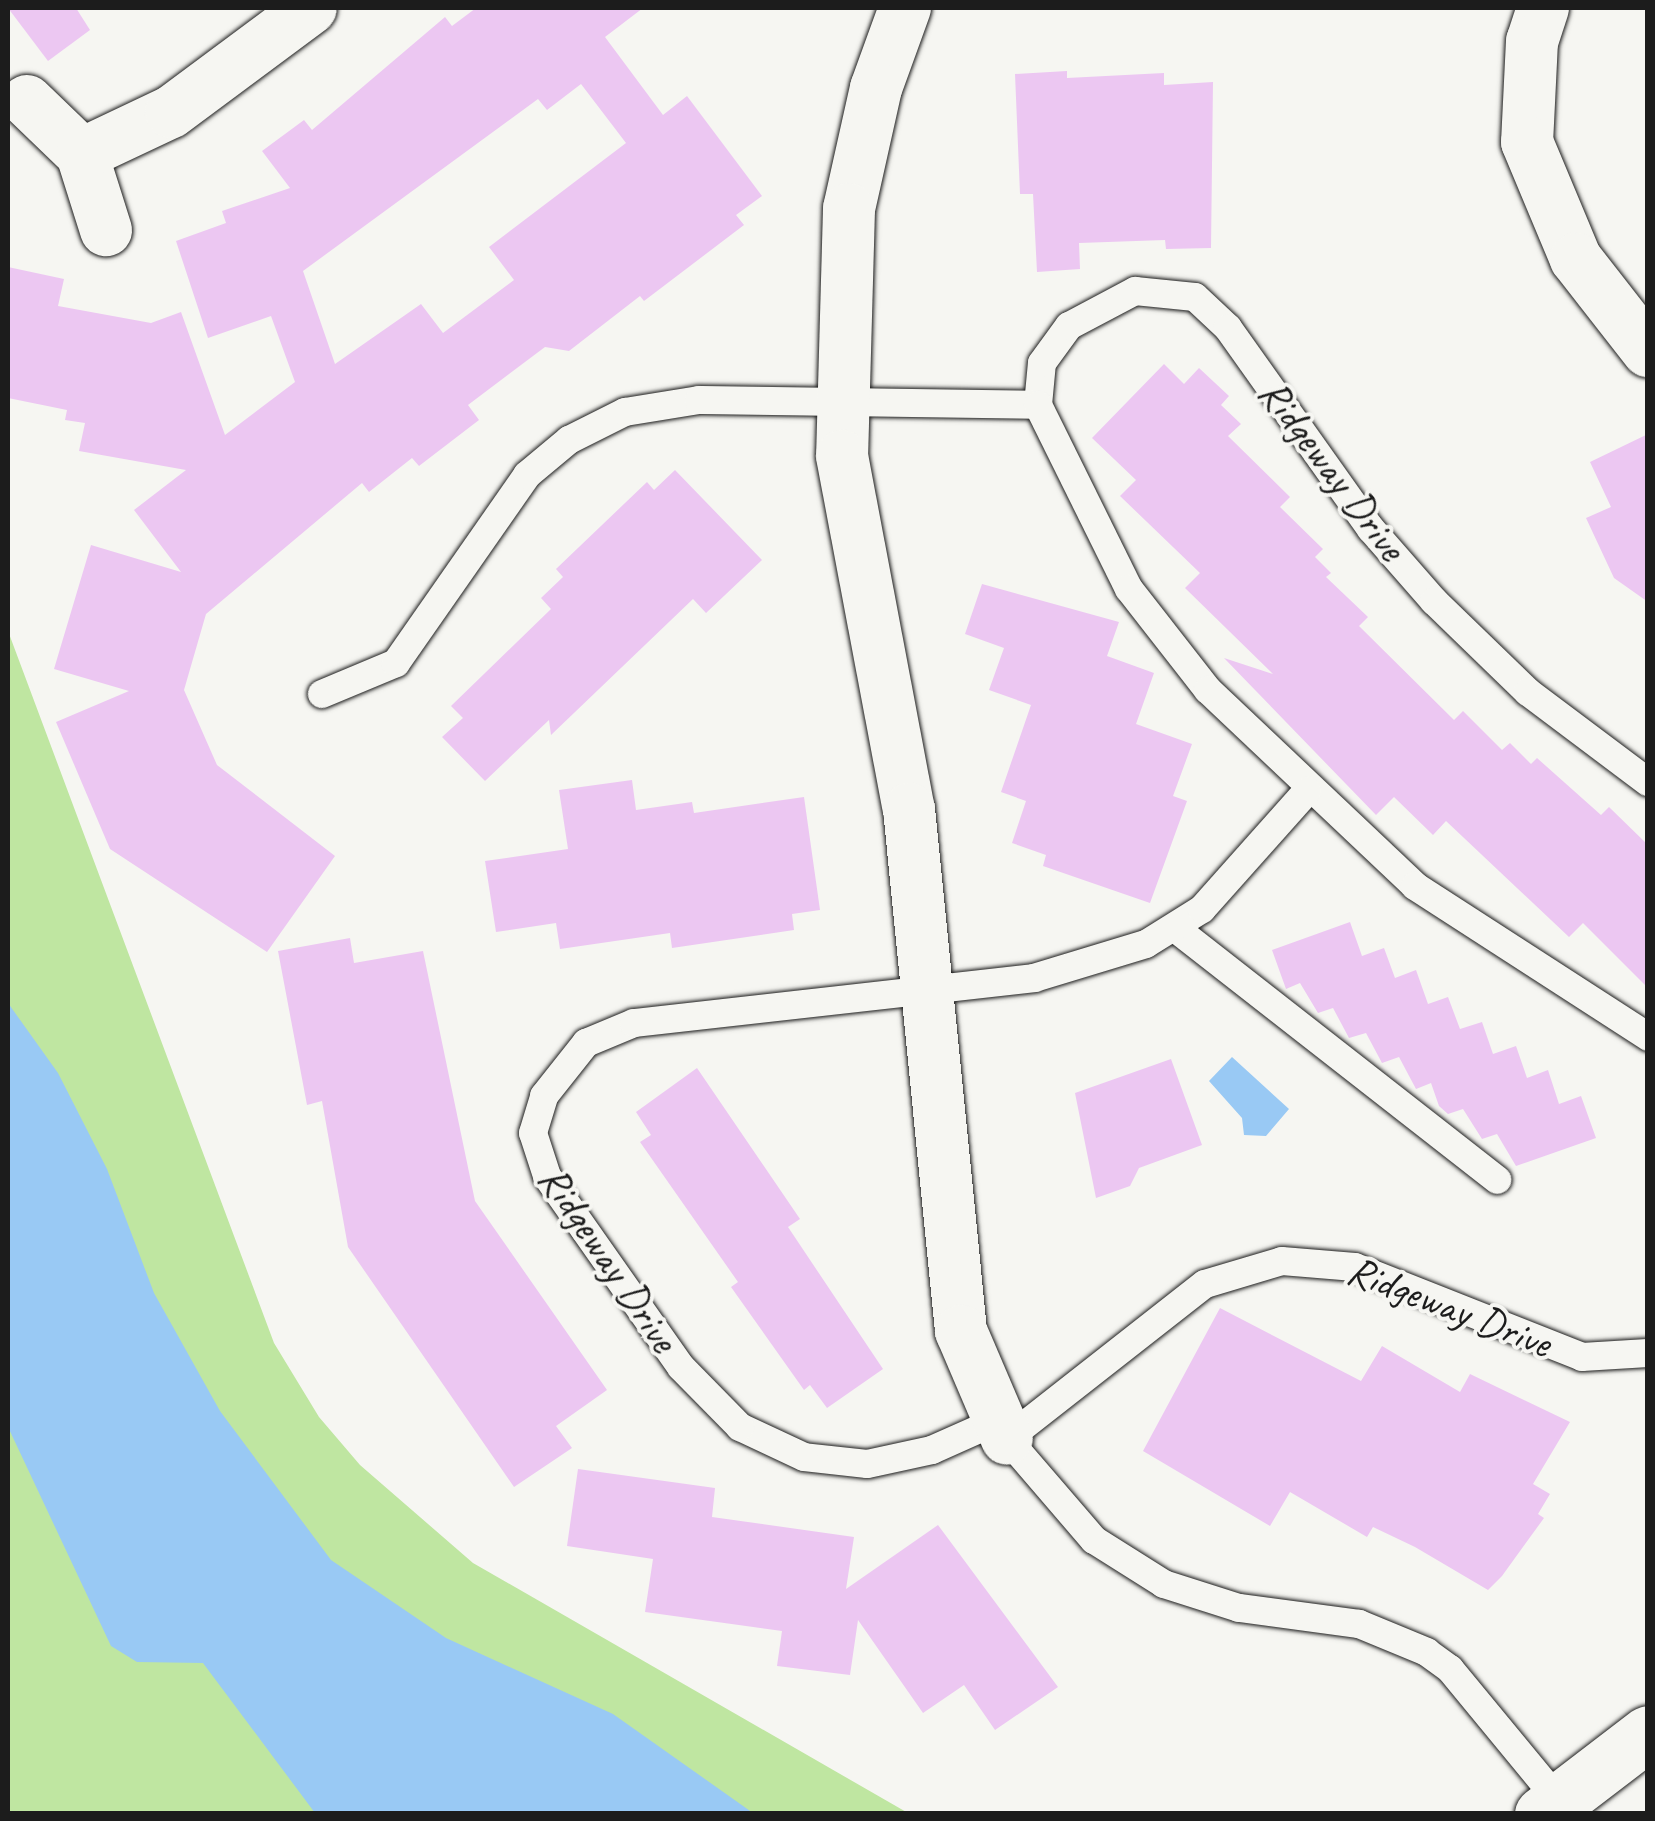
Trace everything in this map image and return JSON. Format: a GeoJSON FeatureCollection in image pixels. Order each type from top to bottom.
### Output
{"type":"FeatureCollection","features":[{"type":"Feature","properties":{"kind":"street"},"geometry":{"type":"LineString","coordinates":[[82,154],[171,112],[311,8]]}},
{"type":"Feature","properties":{"kind":"street"},"geometry":{"type":"LineString","coordinates":[[905,8],[876,88],[848,209],[840,398],[846,497],[909,809],[932,993],[959,1316],[1002,1430]]}},
{"type":"Feature","properties":{"kind":"street"},"geometry":{"type":"LineString","coordinates":[[1543,8],[1532,41],[1527,142],[1576,259],[1648,350]]}},
{"type":"Feature","properties":{"kind":"street"},"geometry":{"type":"LineString","coordinates":[[26,100],[82,154],[106,230]]}},
{"type":"Feature","properties":{"kind":"street"},"geometry":{"type":"LineString","coordinates":[[1556,1809],[1648,1733]]}},
{"type":"Feature","properties":{"kind":"lane","name":"Ridgeway Drive"},"geometry":{"type":"LineString","coordinates":[[1038,405],[1042,363],[1069,326],[1134,291],[1196,298],[1228,328],[1371,529],[1434,601],[1528,692],[1648,782]]}},
{"type":"Feature","properties":{"kind":"lane"},"geometry":{"type":"LineString","coordinates":[[322,694],[396,663],[511,494],[582,432],[659,404],[840,398],[1038,405],[1141,608],[1180,661],[1307,792],[1415,886],[1648,1037]]}},
{"type":"Feature","properties":{"kind":"lane","name":"Ridgeway Drive"},"geometry":{"type":"LineString","coordinates":[[1307,792],[1224,888],[1175,928],[1067,972],[932,993],[618,1027],[586,1043],[556,1074],[537,1116],[534,1148],[681,1367],[760,1440],[804,1457],[867,1464],[1002,1430],[1205,1284],[1282,1260],[1355,1268],[1582,1356],[1648,1352]]}},
{"type":"Feature","properties":{"kind":"lane"},"geometry":{"type":"LineString","coordinates":[[1175,928],[1496,1180]]}},
{"type":"Feature","properties":{"kind":"lane"},"geometry":{"type":"LineString","coordinates":[[1002,1430],[1094,1540],[1164,1584],[1240,1608],[1359,1624],[1427,1652],[1450,1669],[1556,1809]]}},
{"type":"Feature","properties":{"kind":"green space"},"geometry":{"type":"Polygon","coordinates":[[[8,631],[274,1343],[319,1417],[360,1465],[473,1563],[908,1813],[8,1813],[8,631]]]}},
{"type":"Feature","properties":{"kind":"water"},"geometry":{"type":"Polygon","coordinates":[[[8,1003],[58,1073],[107,1169],[154,1293],[220,1411],[331,1560],[446,1638],[613,1714],[753,1813],[315,1813],[203,1663],[137,1662],[111,1646],[8,1427],[8,1003]]]}},
{"type":"Feature","properties":{"kind":"water"},"geometry":{"type":"Polygon","coordinates":[[[1232,1057],[1289,1109],[1266,1136],[1244,1135],[1242,1118],[1209,1081],[1232,1057]]]}},
{"type":"Feature","properties":{"kind":"building"},"geometry":{"type":"Polygon","coordinates":[[[8,8],[76,8],[90,30],[48,61],[8,8]]]}},
{"type":"Feature","properties":{"kind":"building"},"geometry":{"type":"Polygon","coordinates":[[[476,8],[643,8],[605,37],[663,115],[687,96],[762,196],[736,215],[744,225],[644,301],[640,296],[569,351],[545,347],[468,405],[479,420],[419,466],[412,458],[369,492],[362,483],[206,614],[184,690],[217,765],[335,856],[267,952],[110,849],[56,722],[129,691],[54,669],[91,545],[181,572],[134,510],[186,470],[79,451],[85,423],[65,420],[67,410],[8,398],[8,267],[64,279],[58,306],[151,323],[181,312],[225,435],[295,382],[271,316],[208,338],[176,241],[226,223],[222,211],[290,188],[262,151],[304,120],[312,130],[445,17],[452,26],[476,8]],[[581,84],[547,110],[538,99],[303,271],[335,364],[421,304],[443,333],[514,280],[489,247],[626,143],[581,84]]]}},
{"type":"Feature","properties":{"kind":"building"},"geometry":{"type":"Polygon","coordinates":[[[1067,71],[1067,78],[1164,73],[1164,85],[1213,82],[1211,248],[1166,249],[1165,240],[1079,243],[1080,269],[1037,272],[1033,194],[1020,194],[1015,74],[1067,71]]]}},
{"type":"Feature","properties":{"kind":"building"},"geometry":{"type":"Polygon","coordinates":[[[1164,364],[1184,384],[1199,368],[1229,396],[1221,405],[1241,424],[1228,436],[1290,497],[1280,507],[1323,549],[1315,557],[1331,573],[1326,577],[1368,617],[1359,626],[1454,720],[1463,711],[1502,750],[1510,743],[1531,764],[1537,758],[1601,815],[1609,807],[1648,845],[1648,988],[1583,923],[1569,937],[1446,821],[1433,835],[1394,797],[1376,815],[1224,658],[1273,674],[1185,588],[1200,573],[1120,496],[1136,480],[1092,438],[1164,364]]]}},
{"type":"Feature","properties":{"kind":"building"},"geometry":{"type":"Polygon","coordinates":[[[1648,434],[1648,602],[1614,578],[1586,518],[1611,507],[1590,462],[1648,434]]]}},
{"type":"Feature","properties":{"kind":"building"},"geometry":{"type":"Polygon","coordinates":[[[675,470],[762,560],[706,613],[693,599],[551,735],[549,720],[485,781],[442,737],[463,718],[451,706],[551,609],[541,598],[563,577],[556,569],[647,482],[654,490],[675,470]]]}},
{"type":"Feature","properties":{"kind":"building"},"geometry":{"type":"Polygon","coordinates":[[[982,584],[1119,622],[1107,656],[1154,673],[1136,724],[1192,744],[1173,796],[1187,801],[1150,903],[1043,866],[1046,855],[1012,843],[1026,801],[1001,792],[1031,705],[989,690],[1004,648],[965,634],[982,584]]]}},
{"type":"Feature","properties":{"kind":"building"},"geometry":{"type":"Polygon","coordinates":[[[632,780],[636,810],[692,802],[694,813],[804,797],[820,910],[792,914],[794,930],[672,948],[670,933],[560,949],[556,923],[496,932],[485,861],[568,849],[559,790],[632,780]]]}},
{"type":"Feature","properties":{"kind":"building"},"geometry":{"type":"Polygon","coordinates":[[[1350,922],[1362,956],[1384,948],[1395,978],[1416,970],[1428,1004],[1448,997],[1460,1029],[1482,1022],[1493,1054],[1516,1046],[1527,1078],[1548,1070],[1559,1104],[1581,1096],[1596,1138],[1516,1166],[1497,1134],[1482,1139],[1463,1109],[1448,1114],[1439,1106],[1431,1083],[1416,1089],[1399,1057],[1382,1063],[1366,1033],[1349,1038],[1333,1008],[1318,1013],[1300,983],[1286,989],[1272,950],[1350,922]]]}},
{"type":"Feature","properties":{"kind":"building"},"geometry":{"type":"Polygon","coordinates":[[[350,938],[354,963],[423,951],[475,1201],[607,1390],[556,1426],[572,1448],[514,1487],[348,1247],[322,1101],[307,1105],[278,951],[350,938]]]}},
{"type":"Feature","properties":{"kind":"building"},"geometry":{"type":"Polygon","coordinates":[[[1171,1059],[1202,1145],[1139,1168],[1130,1186],[1096,1198],[1075,1093],[1171,1059]]]}},
{"type":"Feature","properties":{"kind":"building"},"geometry":{"type":"Polygon","coordinates":[[[697,1068],[800,1219],[788,1227],[883,1369],[827,1408],[810,1385],[804,1390],[731,1287],[738,1282],[640,1142],[651,1135],[636,1112],[697,1068]]]}},
{"type":"Feature","properties":{"kind":"building"},"geometry":{"type":"Polygon","coordinates":[[[1220,1308],[1361,1381],[1382,1346],[1460,1392],[1470,1374],[1570,1422],[1533,1484],[1550,1494],[1538,1514],[1544,1518],[1488,1590],[1373,1527],[1367,1537],[1290,1492],[1270,1526],[1143,1451],[1220,1308]]]}},
{"type":"Feature","properties":{"kind":"building"},"geometry":{"type":"Polygon","coordinates":[[[578,1469],[715,1488],[712,1517],[854,1537],[846,1589],[938,1525],[1058,1687],[995,1730],[964,1685],[923,1713],[858,1620],[850,1675],[777,1666],[782,1631],[645,1612],[653,1559],[567,1546],[578,1469]]]}}]}
